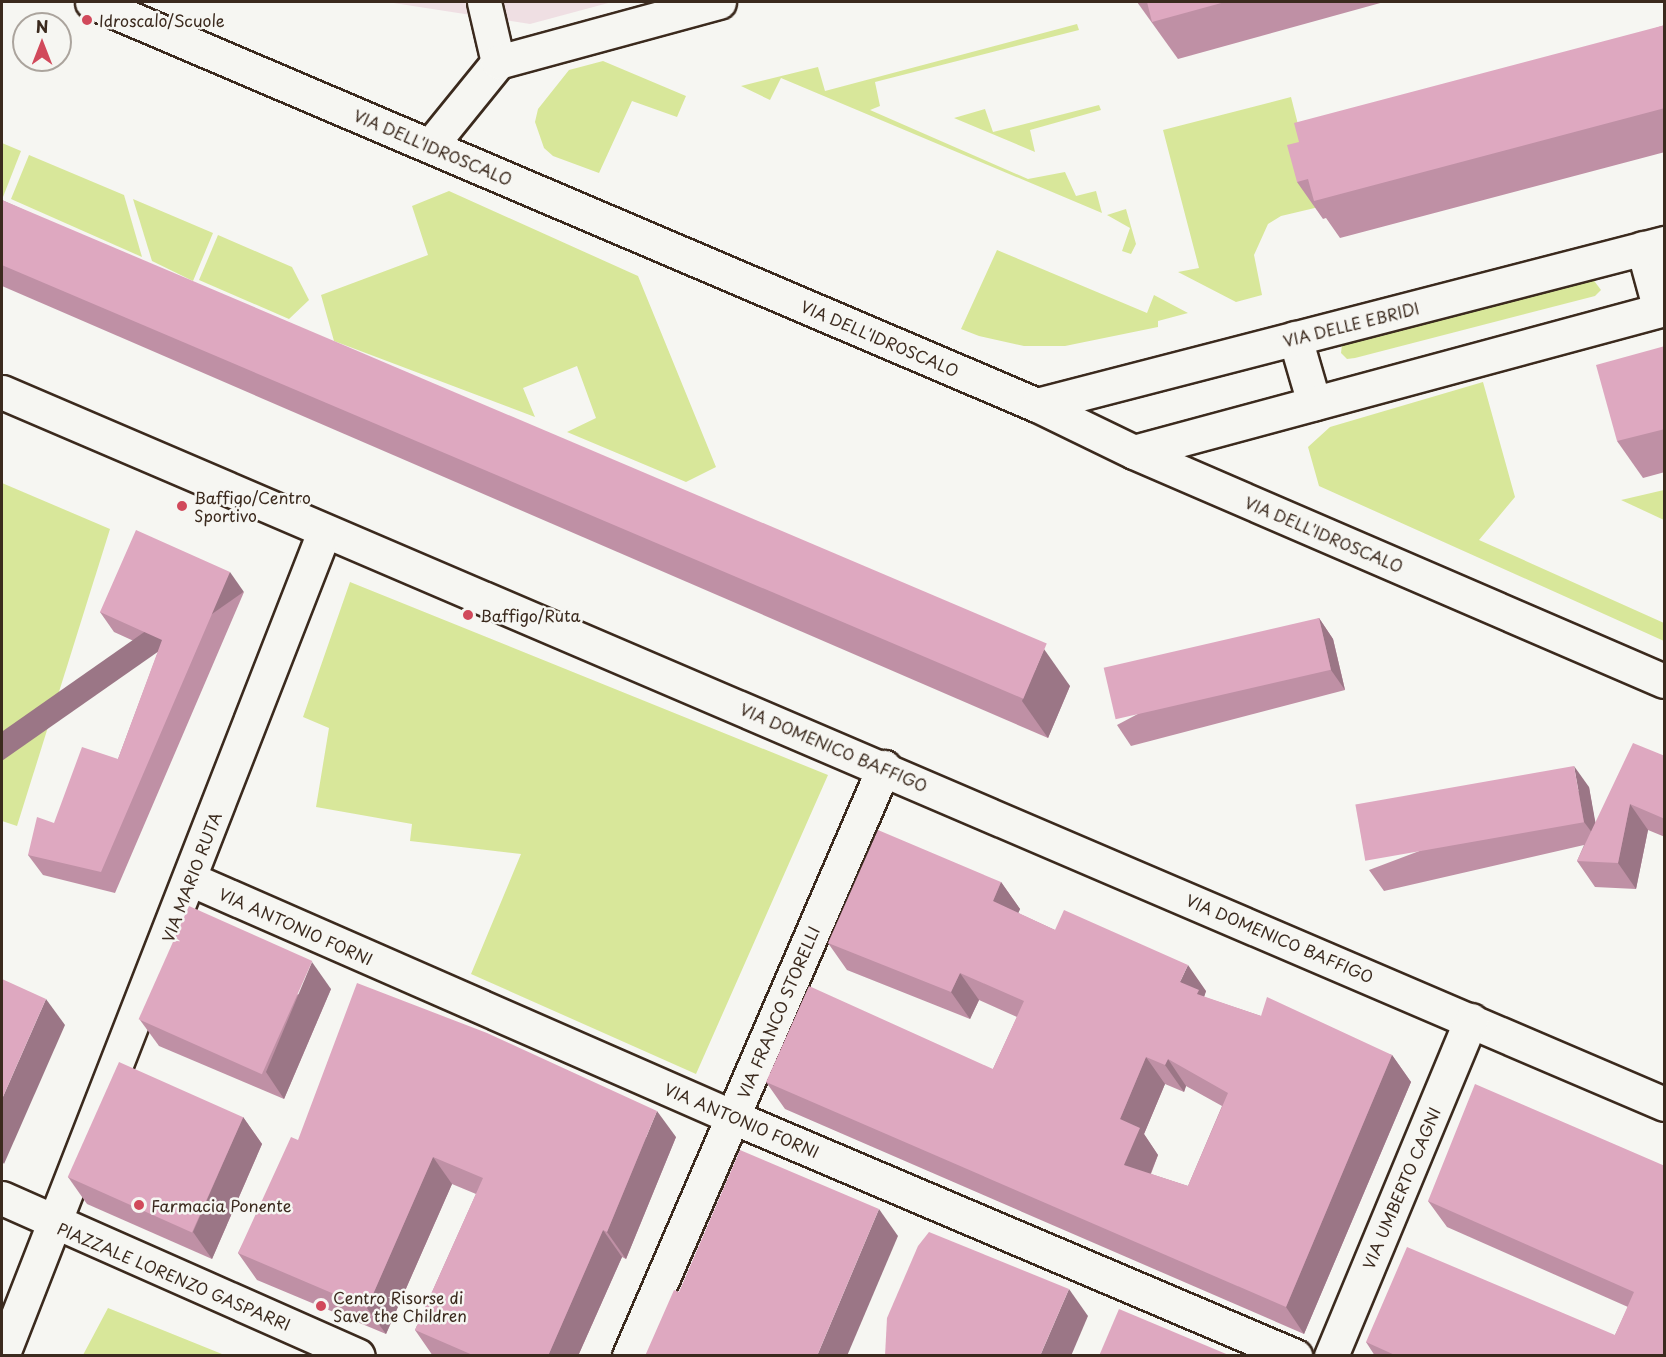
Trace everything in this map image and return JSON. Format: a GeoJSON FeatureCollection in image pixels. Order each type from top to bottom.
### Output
{"type":"FeatureCollection","features":[{"type":"Feature","properties":{"kind":"street","name":"VIA DELL'IDROSCALO"},"geometry":{"type":"LineString","coordinates":[[92,2],[1037,405],[1134,452],[1665,681]]}},
{"type":"Feature","properties":{"kind":"street"},"geometry":{"type":"LineString","coordinates":[[484,2],[498,62]]}},
{"type":"Feature","properties":{"kind":"street"},"geometry":{"type":"LineString","coordinates":[[430,146],[498,62],[718,2]]}},
{"type":"Feature","properties":{"kind":"street"},"geometry":{"type":"LineString","coordinates":[[1134,452],[1663,310],[1654,246]]}},
{"type":"Feature","properties":{"kind":"street","name":"VIA DELLE EBRIDI"},"geometry":{"type":"LineString","coordinates":[[1037,405],[1654,246]]}},
{"type":"Feature","properties":{"kind":"street"},"geometry":{"type":"LineString","coordinates":[[1295,338],[1314,403]]}},
{"type":"Feature","properties":{"kind":"street","name":"VIA DOMENICO BAFFIGO"},"geometry":{"type":"LineString","coordinates":[[2,392],[324,532],[884,767],[1665,1104]]}},
{"type":"Feature","properties":{"kind":"street","name":"VIA MARIO RUTA"},"geometry":{"type":"LineString","coordinates":[[54,1221],[190,879],[324,532]]}},
{"type":"Feature","properties":{"kind":"street","name":"VIA FRANCO STORELLI"},"geometry":{"type":"LineString","coordinates":[[629,1356],[884,767]]}},
{"type":"Feature","properties":{"kind":"street","name":"VIA ANTONIO FORNI"},"geometry":{"type":"LineString","coordinates":[[190,879],[733,1117],[1296,1356]]}},
{"type":"Feature","properties":{"kind":"street","name":"VIA UMBERTO CAGNI"},"geometry":{"type":"LineString","coordinates":[[1331,1356],[1471,1020]]}},
{"type":"Feature","properties":{"kind":"street"},"geometry":{"type":"LineString","coordinates":[[2,1198],[54,1221]]}},
{"type":"Feature","properties":{"kind":"street","name":"PIAZZALE LORENZO GASPARRI"},"geometry":{"type":"LineString","coordinates":[[2,1356],[54,1221],[357,1356]]}},
{"type":"Feature","properties":{"kind":"shaded area"},"geometry":{"type":"Polygon","coordinates":[[[387,2],[612,2],[530,24],[387,2]]]}},
{"type":"Feature","properties":{"kind":"green space"},"geometry":{"type":"Polygon","coordinates":[[[1077,24],[1079,30],[875,82],[880,106],[870,110],[1028,179],[1065,172],[1076,196],[1096,191],[1102,213],[781,78],[770,100],[741,86],[818,67],[825,91],[1077,24]]]}},
{"type":"Feature","properties":{"kind":"green space"},"geometry":{"type":"Polygon","coordinates":[[[603,61],[686,96],[677,117],[632,101],[599,173],[553,156],[544,148],[535,122],[538,109],[569,70],[603,61]]]}},
{"type":"Feature","properties":{"kind":"green space"},"geometry":{"type":"Polygon","coordinates":[[[1291,97],[1319,207],[1281,216],[1268,224],[1254,255],[1262,295],[1236,302],[1178,272],[1199,268],[1163,130],[1291,97]]]}},
{"type":"Feature","properties":{"kind":"green space"},"geometry":{"type":"Polygon","coordinates":[[[1099,105],[1101,110],[1030,130],[1035,152],[954,118],[985,109],[993,132],[1099,105]]]}},
{"type":"Feature","properties":{"kind":"green space"},"geometry":{"type":"Polygon","coordinates":[[[2,143],[21,151],[3,197],[2,196],[2,143]]]}},
{"type":"Feature","properties":{"kind":"green space"},"geometry":{"type":"Polygon","coordinates":[[[29,155],[124,195],[142,257],[11,199],[29,155]]]}},
{"type":"Feature","properties":{"kind":"green space"},"geometry":{"type":"Polygon","coordinates":[[[449,191],[638,276],[716,467],[686,482],[567,432],[596,418],[577,366],[523,388],[535,417],[334,341],[321,295],[428,255],[412,206],[449,191]]]}},
{"type":"Feature","properties":{"kind":"green space"},"geometry":{"type":"Polygon","coordinates":[[[133,199],[213,233],[193,281],[152,261],[133,199]]]}},
{"type":"Feature","properties":{"kind":"green space"},"geometry":{"type":"Polygon","coordinates":[[[1126,209],[1136,244],[1131,254],[1122,251],[1130,228],[1107,215],[1126,209]]]}},
{"type":"Feature","properties":{"kind":"green space"},"geometry":{"type":"Polygon","coordinates":[[[218,235],[292,267],[309,300],[289,319],[199,280],[218,235]]]}},
{"type":"Feature","properties":{"kind":"green space"},"geometry":{"type":"Polygon","coordinates":[[[997,250],[1147,313],[1154,295],[1188,313],[1158,321],[1158,327],[1065,346],[1024,346],[979,336],[961,329],[997,250]]]}},
{"type":"Feature","properties":{"kind":"green space"},"geometry":{"type":"Polygon","coordinates":[[[1592,278],[1601,290],[1595,296],[1355,358],[1347,359],[1341,353],[1342,345],[1348,342],[1592,278]]]}},
{"type":"Feature","properties":{"kind":"green space"},"geometry":{"type":"Polygon","coordinates":[[[1483,382],[1515,497],[1479,540],[1664,623],[1664,641],[1319,486],[1308,447],[1330,427],[1483,382]]]}},
{"type":"Feature","properties":{"kind":"green space"},"geometry":{"type":"Polygon","coordinates":[[[2,483],[110,529],[17,826],[2,821],[2,483]]]}},
{"type":"Feature","properties":{"kind":"green space"},"geometry":{"type":"Polygon","coordinates":[[[1664,490],[1664,520],[1621,500],[1664,490]]]}},
{"type":"Feature","properties":{"kind":"green space"},"geometry":{"type":"Polygon","coordinates":[[[350,582],[828,775],[696,1074],[471,974],[521,854],[410,841],[412,824],[316,807],[329,728],[303,717],[350,582]]]}},
{"type":"Feature","properties":{"kind":"green space"},"geometry":{"type":"Polygon","coordinates":[[[108,1308],[222,1354],[225,1355],[83,1355],[108,1308]]]}},
{"type":"Feature","properties":{"kind":"building"},"geometry":{"type":"Polygon","coordinates":[[[1147,2],[1225,2],[1152,22],[1147,2]]]}},
{"type":"Feature","properties":{"kind":"building"},"geometry":{"type":"Polygon","coordinates":[[[1665,25],[1665,108],[1314,201],[1308,179],[1297,182],[1287,145],[1299,142],[1294,123],[1665,25]]]}},
{"type":"Feature","properties":{"kind":"building"},"geometry":{"type":"Polygon","coordinates":[[[2,200],[1047,643],[1023,699],[2,265],[2,200]]]}},
{"type":"Feature","properties":{"kind":"building"},"geometry":{"type":"Polygon","coordinates":[[[1665,346],[1665,429],[1617,441],[1596,365],[1665,346]]]}},
{"type":"Feature","properties":{"kind":"building"},"geometry":{"type":"Polygon","coordinates":[[[136,530],[230,572],[101,872],[28,855],[37,817],[54,823],[82,747],[118,759],[162,640],[100,612],[136,530]]]}},
{"type":"Feature","properties":{"kind":"building"},"geometry":{"type":"Polygon","coordinates":[[[1319,618],[1331,670],[1116,719],[1104,668],[1319,618]]]}},
{"type":"Feature","properties":{"kind":"building"},"geometry":{"type":"Polygon","coordinates":[[[1633,743],[1665,756],[1665,819],[1630,804],[1618,863],[1577,861],[1633,743]]]}},
{"type":"Feature","properties":{"kind":"building"},"geometry":{"type":"Polygon","coordinates":[[[1574,766],[1584,822],[1365,861],[1355,805],[1574,766]]]}},
{"type":"Feature","properties":{"kind":"building"},"geometry":{"type":"Polygon","coordinates":[[[878,830],[1001,882],[993,901],[1055,930],[1064,910],[1188,965],[1180,982],[1199,990],[1197,994],[1261,1016],[1267,997],[1392,1055],[1286,1307],[766,1082],[809,986],[993,1069],[1024,1001],[960,973],[951,992],[828,943],[878,830]],[[1146,1057],[1120,1119],[1140,1128],[1124,1165],[1188,1186],[1228,1093],[1168,1059],[1165,1065],[1146,1057]]]}},
{"type":"Feature","properties":{"kind":"building"},"geometry":{"type":"Polygon","coordinates":[[[189,906],[312,961],[262,1074],[139,1019],[189,906]]]}},
{"type":"Feature","properties":{"kind":"building"},"geometry":{"type":"Polygon","coordinates":[[[2,979],[46,999],[2,1099],[2,979]]]}},
{"type":"Feature","properties":{"kind":"building"},"geometry":{"type":"Polygon","coordinates":[[[357,983],[487,1033],[657,1111],[607,1232],[603,1230],[548,1356],[475,1356],[415,1330],[483,1178],[433,1157],[367,1308],[238,1253],[291,1137],[298,1140],[357,983]]]}},
{"type":"Feature","properties":{"kind":"building"},"geometry":{"type":"Polygon","coordinates":[[[119,1062],[243,1117],[192,1232],[68,1177],[119,1062]]]}},
{"type":"Feature","properties":{"kind":"building"},"geometry":{"type":"Polygon","coordinates":[[[1475,1084],[1665,1166],[1665,1356],[1397,1356],[1366,1342],[1407,1247],[1615,1335],[1634,1292],[1428,1201],[1475,1084]]]}},
{"type":"Feature","properties":{"kind":"building"},"geometry":{"type":"Polygon","coordinates":[[[740,1150],[879,1209],[817,1356],[645,1356],[674,1290],[679,1292],[740,1150]]]}},
{"type":"Feature","properties":{"kind":"building"},"geometry":{"type":"Polygon","coordinates":[[[929,1232],[1069,1289],[1040,1356],[885,1356],[887,1318],[918,1246],[929,1232]]]}},
{"type":"Feature","properties":{"kind":"building"},"geometry":{"type":"Polygon","coordinates":[[[1119,1309],[1231,1356],[1099,1356],[1119,1309]]]}},
{"type":"Feature","properties":{"kind":"place","name":"Idroscalo/Scuole"},"geometry":{"type":"Point","coordinates":[87,20]}},
{"type":"Feature","properties":{"kind":"place","name":"Baffigo/Centro Sportivo"},"geometry":{"type":"Point","coordinates":[182,506]}},
{"type":"Feature","properties":{"kind":"place","name":"Baffigo/Ruta"},"geometry":{"type":"Point","coordinates":[468,615]}},
{"type":"Feature","properties":{"kind":"place","name":"Farmacia Ponente"},"geometry":{"type":"Point","coordinates":[139,1205]}},
{"type":"Feature","properties":{"kind":"place","name":"Centro Risorse di Save the Children"},"geometry":{"type":"Point","coordinates":[321,1306]}}]}
